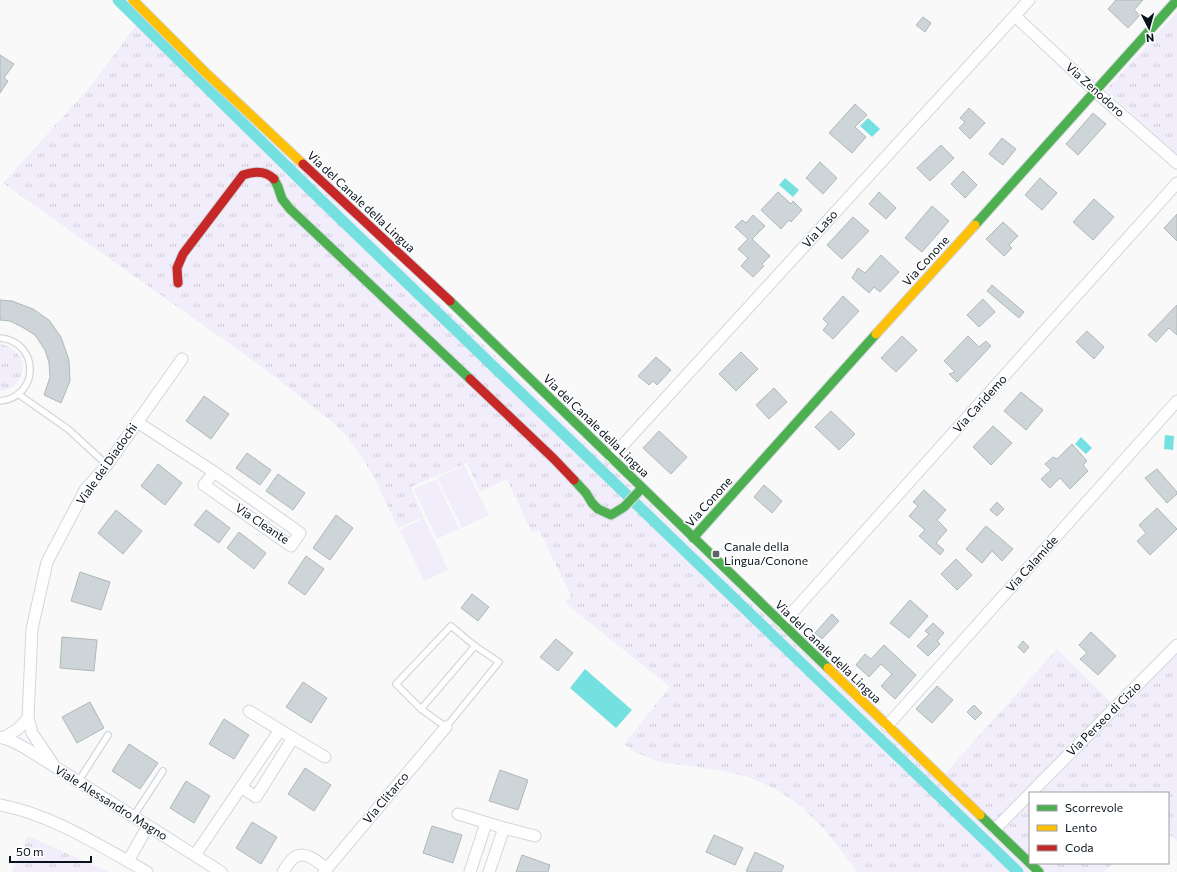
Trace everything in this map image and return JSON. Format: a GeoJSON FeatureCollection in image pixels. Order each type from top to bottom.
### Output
{"type":"FeatureCollection","features":[{"type":"Feature","properties":{"kind":"street","name":"Via del Canale della Lingua"},"geometry":{"type":"LineString","coordinates":[[133,0],[206,74],[473,323],[1029,862]]}},
{"type":"Feature","properties":{"kind":"street","name":"Via Laso"},"geometry":{"type":"LineString","coordinates":[[611,458],[1029,0]]}},
{"type":"Feature","properties":{"kind":"street","name":"Via Conone"},"geometry":{"type":"LineString","coordinates":[[693,538],[1177,0]]}},
{"type":"Feature","properties":{"kind":"street","name":"Via Zenodoro"},"geometry":{"type":"LineString","coordinates":[[1015,16],[1177,163]]}},
{"type":"Feature","properties":{"kind":"street"},"geometry":{"type":"LineString","coordinates":[[178,283],[177,265],[183,254],[243,175],[260,171],[269,174],[277,184],[282,199],[290,209],[554,459],[586,493],[598,509],[611,515],[616,513],[642,488]]}},
{"type":"Feature","properties":{"kind":"street","name":"Via Caridemo"},"geometry":{"type":"LineString","coordinates":[[782,624],[1177,183]]}},
{"type":"Feature","properties":{"kind":"street","name":"Viale dei Diadochi"},"geometry":{"type":"LineString","coordinates":[[55,768],[32,733],[28,718],[32,629],[47,562],[85,490],[106,465],[182,359]]}},
{"type":"Feature","properties":{"kind":"street","name":"Via Calamide"},"geometry":{"type":"LineString","coordinates":[[887,726],[1177,401]]}},
{"type":"Feature","properties":{"kind":"street","name":"Via Cleante"},"geometry":{"type":"LineString","coordinates":[[137,422],[214,472],[300,533],[291,546],[204,485],[214,472]]}},
{"type":"Feature","properties":{"kind":"street","name":"Via Perseo di Cizio"},"geometry":{"type":"LineString","coordinates":[[1031,792],[1177,646]]}},
{"type":"Feature","properties":{"kind":"street"},"geometry":{"type":"LineString","coordinates":[[249,710],[325,756]]}},
{"type":"Feature","properties":{"kind":"street"},"geometry":{"type":"LineString","coordinates":[[2,737],[18,729],[28,718]]}},
{"type":"Feature","properties":{"kind":"street","name":"Via Clitarco"},"geometry":{"type":"LineString","coordinates":[[283,872],[294,858],[302,855],[310,857],[326,870],[446,727]]}},
{"type":"Feature","properties":{"kind":"street"},"geometry":{"type":"LineString","coordinates":[[195,855],[280,730]]}},
{"type":"Feature","properties":{"kind":"street","name":"Viale Alessandro Magno"},"geometry":{"type":"LineString","coordinates":[[2,737],[17,744],[221,872]]}},
{"type":"Feature","properties":{"kind":"street"},"geometry":{"type":"LineString","coordinates":[[241,787],[256,797],[293,738]]}},
{"type":"Feature","properties":{"kind":"street","name":"Via Perseo di Cizio"},"geometry":{"type":"LineString","coordinates":[[994,829],[1029,794]]}},
{"type":"Feature","properties":{"kind":"street"},"geometry":{"type":"LineString","coordinates":[[0,805],[30,812],[49,820],[147,872]]}},
{"type":"Feature","properties":{"kind":"street"},"geometry":{"type":"LineString","coordinates":[[458,814],[535,836]]}},
{"type":"Feature","properties":{"kind":"street"},"geometry":{"type":"LineString","coordinates":[[470,872],[486,823]]}},
{"type":"Feature","properties":{"kind":"street"},"geometry":{"type":"LineString","coordinates":[[128,861],[148,826]]}},
{"type":"Feature","properties":{"kind":"street"},"geometry":{"type":"LineString","coordinates":[[489,872],[504,828]]}},
{"type":"Feature","properties":{"kind":"street","name":"Via del Canale della Lingua"},"geometry":{"type":"LineString","coordinates":[[1031,864],[1039,872]]}},
{"type":"Feature","properties":{"kind":"lane"},"geometry":{"type":"LineString","coordinates":[[0,338],[10,340],[20,347],[25,352],[30,368],[26,386],[18,394],[0,401]]}},
{"type":"Feature","properties":{"kind":"lane"},"geometry":{"type":"LineString","coordinates":[[18,394],[68,429],[106,465]]}},
{"type":"Feature","properties":{"kind":"lane","name":"Via Clitarco"},"geometry":{"type":"LineString","coordinates":[[451,626],[476,646],[500,662],[446,727],[421,709],[396,684],[451,626]]}},
{"type":"Feature","properties":{"kind":"lane"},"geometry":{"type":"LineString","coordinates":[[421,709],[476,646]]}},
{"type":"Feature","properties":{"kind":"lane"},"geometry":{"type":"LineString","coordinates":[[78,782],[108,735]]}},
{"type":"Feature","properties":{"kind":"lane"},"geometry":{"type":"LineString","coordinates":[[134,817],[163,771]]}},
{"type":"Feature","properties":{"kind":"green space"},"geometry":{"type":"Polygon","coordinates":[[[1177,12],[1177,154],[1106,90],[1177,12]]]}},
{"type":"Feature","properties":{"kind":"green space"},"geometry":{"type":"Polygon","coordinates":[[[142,17],[1031,872],[858,872],[827,832],[802,807],[779,791],[749,777],[719,770],[659,762],[633,751],[624,744],[670,687],[565,603],[571,596],[539,530],[532,533],[507,479],[480,492],[467,463],[411,487],[423,517],[398,528],[373,475],[346,435],[332,422],[265,369],[3,183],[91,86],[142,17]]]}},
{"type":"Feature","properties":{"kind":"green space"},"geometry":{"type":"Polygon","coordinates":[[[0,344],[10,347],[17,353],[21,360],[22,368],[21,376],[17,383],[10,388],[0,391],[0,344]]]}},
{"type":"Feature","properties":{"kind":"green space"},"geometry":{"type":"Polygon","coordinates":[[[464,465],[489,515],[462,528],[437,478],[464,465]]]}},
{"type":"Feature","properties":{"kind":"green space"},"geometry":{"type":"Polygon","coordinates":[[[436,479],[459,529],[437,539],[414,489],[436,479]]]}},
{"type":"Feature","properties":{"kind":"green space"},"geometry":{"type":"Polygon","coordinates":[[[424,518],[448,570],[424,581],[400,530],[424,518]]]}},
{"type":"Feature","properties":{"kind":"green space"},"geometry":{"type":"Polygon","coordinates":[[[1177,645],[1177,841],[1169,835],[1169,792],[1029,792],[1029,862],[941,778],[1057,649],[1116,707],[1177,645]]]}},
{"type":"Feature","properties":{"kind":"green space"},"geometry":{"type":"Polygon","coordinates":[[[28,836],[109,872],[12,872],[28,836]]]}},
{"type":"Feature","properties":{"kind":"green space"},"geometry":{"type":"Polygon","coordinates":[[[1031,864],[1112,864],[1104,872],[1039,872],[1031,864]]]}},
{"type":"Feature","properties":{"kind":"water"},"geometry":{"type":"Polygon","coordinates":[[[868,118],[880,129],[872,137],[860,126],[868,118]]]}},
{"type":"Feature","properties":{"kind":"water"},"geometry":{"type":"Polygon","coordinates":[[[785,178],[799,190],[793,197],[779,185],[785,178]]]}},
{"type":"Feature","properties":{"kind":"water"},"geometry":{"type":"Polygon","coordinates":[[[1165,435],[1174,436],[1173,450],[1164,449],[1165,435]]]}},
{"type":"Feature","properties":{"kind":"water"},"geometry":{"type":"Polygon","coordinates":[[[1081,437],[1092,448],[1086,454],[1075,444],[1081,437]]]}},
{"type":"Feature","properties":{"kind":"water"},"geometry":{"type":"Polygon","coordinates":[[[585,669],[632,710],[616,728],[570,688],[585,669]]]}},
{"type":"Feature","properties":{"kind":"building"},"geometry":{"type":"Polygon","coordinates":[[[1116,0],[1143,0],[1134,10],[1140,15],[1128,28],[1108,9],[1116,0]]]}},
{"type":"Feature","properties":{"kind":"building"},"geometry":{"type":"Polygon","coordinates":[[[923,17],[931,23],[925,32],[916,25],[923,17]]]}},
{"type":"Feature","properties":{"kind":"building"},"geometry":{"type":"Polygon","coordinates":[[[0,55],[14,64],[4,78],[8,81],[0,93],[0,55]]]}},
{"type":"Feature","properties":{"kind":"building"},"geometry":{"type":"Polygon","coordinates":[[[855,104],[867,115],[855,127],[866,137],[852,153],[829,133],[855,104]]]}},
{"type":"Feature","properties":{"kind":"building"},"geometry":{"type":"Polygon","coordinates":[[[969,108],[985,123],[970,139],[959,128],[965,122],[960,118],[969,108]]]}},
{"type":"Feature","properties":{"kind":"building"},"geometry":{"type":"Polygon","coordinates":[[[1093,113],[1106,124],[1078,155],[1066,144],[1093,113]]]}},
{"type":"Feature","properties":{"kind":"building"},"geometry":{"type":"Polygon","coordinates":[[[1002,138],[1016,149],[1003,165],[989,154],[1002,138]]]}},
{"type":"Feature","properties":{"kind":"building"},"geometry":{"type":"Polygon","coordinates":[[[941,145],[954,158],[930,181],[917,168],[941,145]]]}},
{"type":"Feature","properties":{"kind":"building"},"geometry":{"type":"Polygon","coordinates":[[[820,162],[837,178],[823,194],[806,178],[820,162]]]}},
{"type":"Feature","properties":{"kind":"building"},"geometry":{"type":"Polygon","coordinates":[[[963,171],[977,185],[965,198],[951,184],[963,171]]]}},
{"type":"Feature","properties":{"kind":"building"},"geometry":{"type":"Polygon","coordinates":[[[1040,178],[1057,193],[1042,210],[1025,195],[1040,178]]]}},
{"type":"Feature","properties":{"kind":"building"},"geometry":{"type":"Polygon","coordinates":[[[778,192],[791,204],[793,201],[802,210],[791,222],[789,220],[781,229],[761,210],[778,192]]]}},
{"type":"Feature","properties":{"kind":"building"},"geometry":{"type":"Polygon","coordinates":[[[879,192],[896,208],[886,219],[869,204],[879,192]]]}},
{"type":"Feature","properties":{"kind":"building"},"geometry":{"type":"Polygon","coordinates":[[[1094,199],[1114,217],[1093,240],[1073,222],[1094,199]]]}},
{"type":"Feature","properties":{"kind":"building"},"geometry":{"type":"Polygon","coordinates":[[[932,206],[949,221],[922,252],[905,238],[932,206]]]}},
{"type":"Feature","properties":{"kind":"building"},"geometry":{"type":"Polygon","coordinates":[[[1177,214],[1177,241],[1164,228],[1177,214]]]}},
{"type":"Feature","properties":{"kind":"building"},"geometry":{"type":"Polygon","coordinates":[[[753,215],[765,226],[752,239],[770,256],[762,264],[764,266],[753,277],[741,266],[748,258],[738,249],[748,239],[735,227],[742,220],[746,223],[753,215]]]}},
{"type":"Feature","properties":{"kind":"building"},"geometry":{"type":"Polygon","coordinates":[[[853,217],[869,231],[842,259],[827,245],[853,217]]]}},
{"type":"Feature","properties":{"kind":"building"},"geometry":{"type":"Polygon","coordinates":[[[1003,222],[1018,236],[1009,245],[1012,248],[1004,256],[986,239],[1003,222]]]}},
{"type":"Feature","properties":{"kind":"building"},"geometry":{"type":"Polygon","coordinates":[[[881,255],[899,272],[880,292],[874,287],[869,293],[852,278],[858,268],[865,273],[881,255]]]}},
{"type":"Feature","properties":{"kind":"building"},"geometry":{"type":"Polygon","coordinates":[[[992,285],[1024,312],[1019,318],[987,291],[992,285]]]}},
{"type":"Feature","properties":{"kind":"building"},"geometry":{"type":"Polygon","coordinates":[[[843,296],[859,311],[833,339],[823,330],[828,324],[823,319],[843,296]]]}},
{"type":"Feature","properties":{"kind":"building"},"geometry":{"type":"Polygon","coordinates":[[[983,299],[995,312],[979,327],[967,315],[983,299]]]}},
{"type":"Feature","properties":{"kind":"building"},"geometry":{"type":"Polygon","coordinates":[[[0,300],[12,301],[33,309],[49,320],[61,337],[69,360],[70,381],[61,403],[44,395],[50,377],[49,362],[45,350],[35,335],[10,321],[0,320],[0,300]]]}},
{"type":"Feature","properties":{"kind":"building"},"geometry":{"type":"Polygon","coordinates":[[[1177,305],[1177,335],[1169,328],[1156,342],[1148,335],[1177,305]]]}},
{"type":"Feature","properties":{"kind":"building"},"geometry":{"type":"Polygon","coordinates":[[[1087,331],[1104,347],[1094,359],[1076,342],[1087,331]]]}},
{"type":"Feature","properties":{"kind":"building"},"geometry":{"type":"Polygon","coordinates":[[[902,336],[917,350],[896,372],[881,358],[902,336]]]}},
{"type":"Feature","properties":{"kind":"building"},"geometry":{"type":"Polygon","coordinates":[[[968,336],[979,347],[986,341],[991,346],[957,382],[949,374],[955,372],[944,361],[968,336]]]}},
{"type":"Feature","properties":{"kind":"building"},"geometry":{"type":"Polygon","coordinates":[[[741,352],[758,369],[736,391],[719,374],[741,352]]]}},
{"type":"Feature","properties":{"kind":"building"},"geometry":{"type":"Polygon","coordinates":[[[656,357],[671,370],[657,385],[653,381],[649,385],[638,376],[656,357]]]}},
{"type":"Feature","properties":{"kind":"building"},"geometry":{"type":"Polygon","coordinates":[[[774,388],[787,402],[769,419],[756,405],[774,388]]]}},
{"type":"Feature","properties":{"kind":"building"},"geometry":{"type":"Polygon","coordinates":[[[1021,392],[1043,410],[1026,430],[1004,411],[1021,392]]]}},
{"type":"Feature","properties":{"kind":"building"},"geometry":{"type":"Polygon","coordinates":[[[204,396],[229,414],[211,439],[186,421],[204,396]]]}},
{"type":"Feature","properties":{"kind":"building"},"geometry":{"type":"Polygon","coordinates":[[[831,411],[855,434],[839,450],[815,427],[831,411]]]}},
{"type":"Feature","properties":{"kind":"building"},"geometry":{"type":"Polygon","coordinates":[[[993,426],[1012,443],[991,465],[973,447],[993,426]]]}},
{"type":"Feature","properties":{"kind":"building"},"geometry":{"type":"Polygon","coordinates":[[[659,431],[687,457],[671,474],[643,448],[659,431]]]}},
{"type":"Feature","properties":{"kind":"building"},"geometry":{"type":"Polygon","coordinates":[[[1072,444],[1087,461],[1083,465],[1088,471],[1070,489],[1060,478],[1050,488],[1041,479],[1051,470],[1045,464],[1053,457],[1057,459],[1072,444]]]}},
{"type":"Feature","properties":{"kind":"building"},"geometry":{"type":"Polygon","coordinates":[[[247,453],[271,470],[260,485],[236,468],[247,453]]]}},
{"type":"Feature","properties":{"kind":"building"},"geometry":{"type":"Polygon","coordinates":[[[158,464],[182,483],[165,505],[141,486],[158,464]]]}},
{"type":"Feature","properties":{"kind":"building"},"geometry":{"type":"Polygon","coordinates":[[[1157,469],[1177,492],[1177,494],[1167,503],[1145,478],[1157,469]]]}},
{"type":"Feature","properties":{"kind":"building"},"geometry":{"type":"Polygon","coordinates":[[[278,474],[305,493],[293,510],[266,491],[278,474]]]}},
{"type":"Feature","properties":{"kind":"building"},"geometry":{"type":"Polygon","coordinates":[[[764,485],[782,501],[772,513],[754,497],[764,485]]]}},
{"type":"Feature","properties":{"kind":"building"},"geometry":{"type":"Polygon","coordinates":[[[924,490],[946,510],[937,520],[947,530],[936,543],[944,550],[940,555],[919,536],[925,530],[909,516],[918,506],[913,502],[924,490]]]}},
{"type":"Feature","properties":{"kind":"building"},"geometry":{"type":"Polygon","coordinates":[[[997,502],[1004,509],[997,516],[990,510],[997,502]]]}},
{"type":"Feature","properties":{"kind":"building"},"geometry":{"type":"Polygon","coordinates":[[[1157,508],[1177,529],[1150,555],[1137,541],[1146,533],[1139,525],[1157,508]]]}},
{"type":"Feature","properties":{"kind":"building"},"geometry":{"type":"Polygon","coordinates":[[[116,510],[142,531],[123,554],[98,533],[116,510]]]}},
{"type":"Feature","properties":{"kind":"building"},"geometry":{"type":"Polygon","coordinates":[[[206,510],[230,528],[219,543],[194,525],[206,510]]]}},
{"type":"Feature","properties":{"kind":"building"},"geometry":{"type":"Polygon","coordinates":[[[336,515],[353,528],[330,560],[313,548],[336,515]]]}},
{"type":"Feature","properties":{"kind":"building"},"geometry":{"type":"Polygon","coordinates":[[[986,526],[1013,549],[1002,561],[992,551],[982,563],[966,549],[986,526]]]}},
{"type":"Feature","properties":{"kind":"building"},"geometry":{"type":"Polygon","coordinates":[[[239,532],[266,553],[254,569],[227,548],[239,532]]]}},
{"type":"Feature","properties":{"kind":"building"},"geometry":{"type":"Polygon","coordinates":[[[306,556],[324,569],[305,595],[288,583],[306,556]]]}},
{"type":"Feature","properties":{"kind":"building"},"geometry":{"type":"Polygon","coordinates":[[[956,559],[972,575],[957,590],[941,574],[956,559]]]}},
{"type":"Feature","properties":{"kind":"building"},"geometry":{"type":"Polygon","coordinates":[[[80,572],[110,582],[101,610],[71,601],[80,572]]]}},
{"type":"Feature","properties":{"kind":"building"},"geometry":{"type":"Polygon","coordinates":[[[472,594],[489,607],[478,621],[461,608],[472,594]]]}},
{"type":"Feature","properties":{"kind":"building"},"geometry":{"type":"Polygon","coordinates":[[[910,600],[928,616],[909,638],[890,623],[910,600]]]}},
{"type":"Feature","properties":{"kind":"building"},"geometry":{"type":"Polygon","coordinates":[[[832,614],[839,621],[822,639],[815,633],[832,614]]]}},
{"type":"Feature","properties":{"kind":"building"},"geometry":{"type":"Polygon","coordinates":[[[933,623],[944,633],[937,641],[940,644],[928,656],[917,646],[929,634],[925,631],[933,623]]]}},
{"type":"Feature","properties":{"kind":"building"},"geometry":{"type":"Polygon","coordinates":[[[1091,632],[1116,656],[1098,675],[1080,659],[1087,653],[1079,645],[1091,632]]]}},
{"type":"Feature","properties":{"kind":"building"},"geometry":{"type":"Polygon","coordinates":[[[62,637],[97,640],[94,671],[60,668],[62,637]]]}},
{"type":"Feature","properties":{"kind":"building"},"geometry":{"type":"Polygon","coordinates":[[[556,639],[573,653],[558,671],[540,657],[556,639]]]}},
{"type":"Feature","properties":{"kind":"building"},"geometry":{"type":"Polygon","coordinates":[[[1023,641],[1029,647],[1024,653],[1018,647],[1023,641]]]}},
{"type":"Feature","properties":{"kind":"building"},"geometry":{"type":"Polygon","coordinates":[[[884,645],[916,675],[895,699],[881,686],[892,674],[881,664],[869,677],[856,665],[865,654],[871,659],[884,645]]]}},
{"type":"Feature","properties":{"kind":"building"},"geometry":{"type":"Polygon","coordinates":[[[303,682],[327,698],[311,723],[286,707],[303,682]]]}},
{"type":"Feature","properties":{"kind":"building"},"geometry":{"type":"Polygon","coordinates":[[[937,686],[953,700],[932,723],[916,709],[937,686]]]}},
{"type":"Feature","properties":{"kind":"building"},"geometry":{"type":"Polygon","coordinates":[[[90,702],[104,728],[77,743],[62,717],[90,702]]]}},
{"type":"Feature","properties":{"kind":"building"},"geometry":{"type":"Polygon","coordinates":[[[974,705],[982,713],[975,720],[967,712],[974,705]]]}},
{"type":"Feature","properties":{"kind":"building"},"geometry":{"type":"Polygon","coordinates":[[[224,719],[249,735],[234,759],[209,744],[224,719]]]}},
{"type":"Feature","properties":{"kind":"building"},"geometry":{"type":"Polygon","coordinates":[[[129,744],[158,763],[140,789],[112,771],[129,744]]]}},
{"type":"Feature","properties":{"kind":"building"},"geometry":{"type":"Polygon","coordinates":[[[305,768],[331,785],[314,811],[288,794],[305,768]]]}},
{"type":"Feature","properties":{"kind":"building"},"geometry":{"type":"Polygon","coordinates":[[[500,770],[528,780],[518,810],[489,801],[500,770]]]}},
{"type":"Feature","properties":{"kind":"building"},"geometry":{"type":"Polygon","coordinates":[[[186,781],[210,796],[194,823],[170,808],[186,781]]]}},
{"type":"Feature","properties":{"kind":"building"},"geometry":{"type":"Polygon","coordinates":[[[252,822],[277,837],[261,864],[236,848],[252,822]]]}},
{"type":"Feature","properties":{"kind":"building"},"geometry":{"type":"Polygon","coordinates":[[[432,826],[462,835],[453,863],[423,853],[432,826]]]}},
{"type":"Feature","properties":{"kind":"building"},"geometry":{"type":"Polygon","coordinates":[[[714,835],[743,848],[735,865],[706,852],[714,835]]]}},
{"type":"Feature","properties":{"kind":"building"},"geometry":{"type":"Polygon","coordinates":[[[755,852],[784,866],[781,872],[746,871],[755,852]]]}},
{"type":"Feature","properties":{"kind":"building"},"geometry":{"type":"Polygon","coordinates":[[[522,855],[550,865],[548,872],[516,872],[522,855]]]}},
{"type":"Feature","properties":{"kind":"waterway"},"geometry":{"type":"LineString","coordinates":[[118,0],[323,202],[1018,872]]}},
{"type":"Feature","properties":{"kind":"traffic: fast"},"geometry":{"type":"LineString","coordinates":[[975,225],[1177,0]]}},
{"type":"Feature","properties":{"kind":"traffic: fast"},"geometry":{"type":"LineString","coordinates":[[274,179],[282,199],[290,209],[470,379]]}},
{"type":"Feature","properties":{"kind":"traffic: fast"},"geometry":{"type":"LineString","coordinates":[[450,301],[828,668]]}},
{"type":"Feature","properties":{"kind":"traffic: fast"},"geometry":{"type":"LineString","coordinates":[[693,538],[876,334]]}},
{"type":"Feature","properties":{"kind":"traffic: fast"},"geometry":{"type":"LineString","coordinates":[[574,480],[598,509],[611,515],[624,507],[642,488]]}},
{"type":"Feature","properties":{"kind":"traffic: fast"},"geometry":{"type":"LineString","coordinates":[[980,815],[1029,862]]}},
{"type":"Feature","properties":{"kind":"traffic: fast"},"geometry":{"type":"LineString","coordinates":[[1031,864],[1039,872]]}},
{"type":"Feature","properties":{"kind":"traffic: slow"},"geometry":{"type":"LineString","coordinates":[[133,0],[206,73],[303,164]]}},
{"type":"Feature","properties":{"kind":"traffic: slow"},"geometry":{"type":"LineString","coordinates":[[876,334],[975,225]]}},
{"type":"Feature","properties":{"kind":"traffic: slow"},"geometry":{"type":"LineString","coordinates":[[828,668],[980,815]]}},
{"type":"Feature","properties":{"kind":"traffic: jam"},"geometry":{"type":"LineString","coordinates":[[303,164],[450,301]]}},
{"type":"Feature","properties":{"kind":"traffic: jam"},"geometry":{"type":"LineString","coordinates":[[178,283],[177,268],[183,254],[243,175],[259,172],[267,174],[274,179]]}},
{"type":"Feature","properties":{"kind":"traffic: jam"},"geometry":{"type":"LineString","coordinates":[[470,379],[574,480]]}},
{"type":"Feature","properties":{"kind":"place","name":"Canale della Lingua/Conone"},"geometry":{"type":"Point","coordinates":[716,554]}}]}
